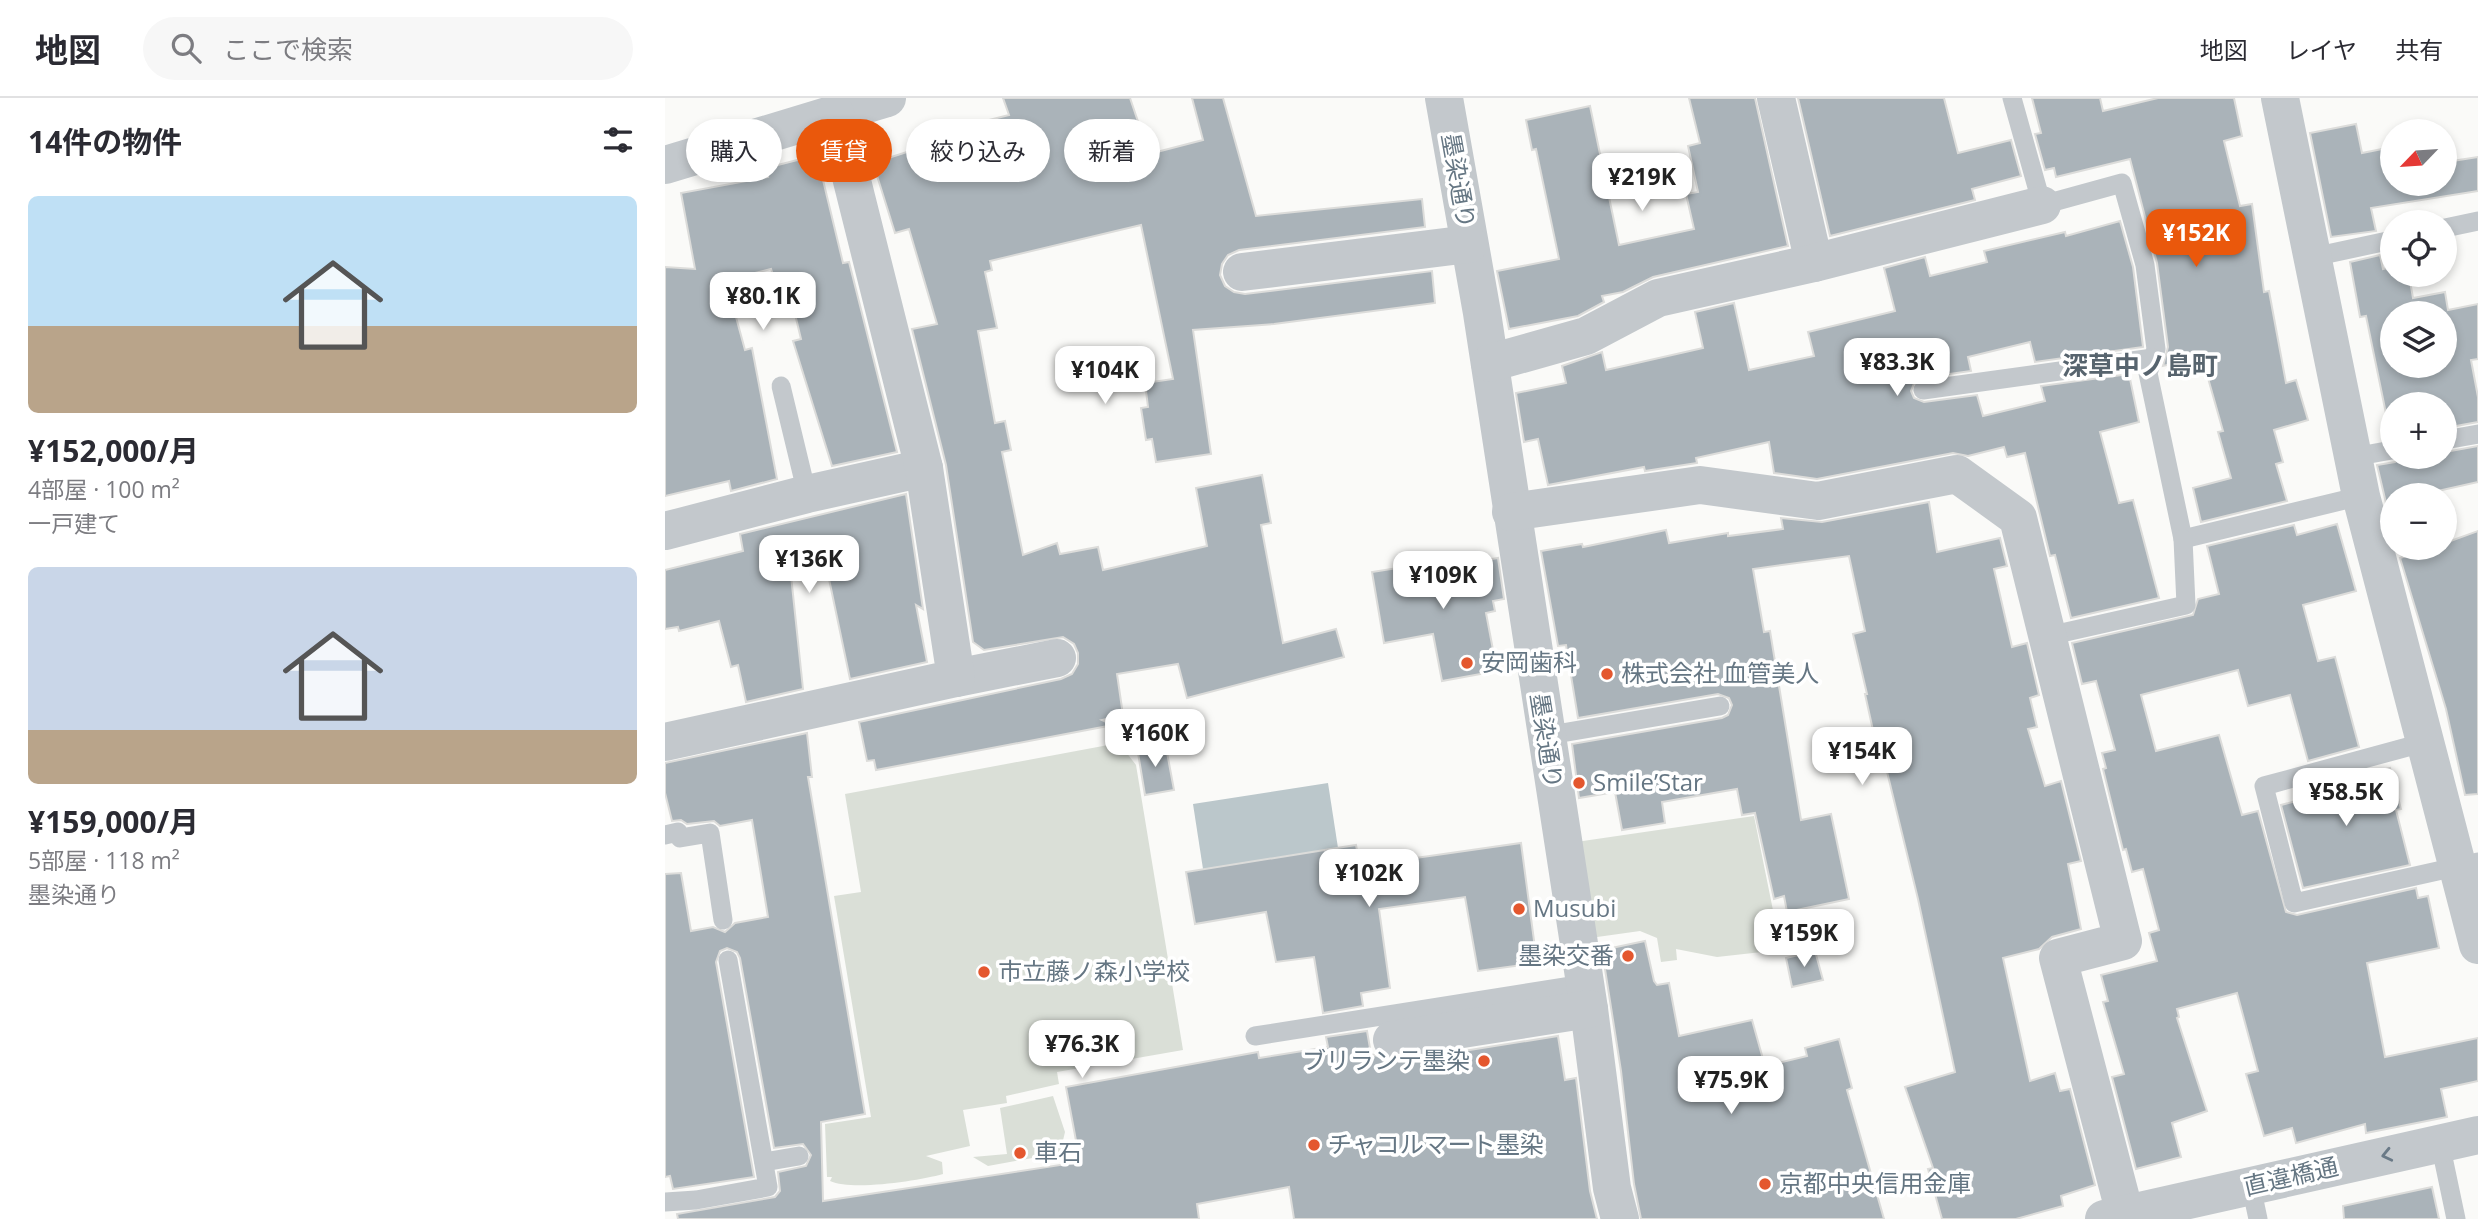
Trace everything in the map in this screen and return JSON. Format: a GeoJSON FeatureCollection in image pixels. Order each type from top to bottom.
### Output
{"type":"FeatureCollection","features":[{"type":"Feature","properties":{"kind":"street"},"geometry":{"type":"LineString","coordinates":[[665,165],[887,98]]}},
{"type":"Feature","properties":{"kind":"street","name":"墨染通り"},"geometry":{"type":"LineString","coordinates":[[1444,98],[1490,363],[1544,736],[1586,997],[1612,1188],[1620,1219]]}},
{"type":"Feature","properties":{"kind":"street"},"geometry":{"type":"LineString","coordinates":[[1776,98],[1814,263]]}},
{"type":"Feature","properties":{"kind":"street"},"geometry":{"type":"LineString","coordinates":[[2280,98],[2361,496],[2425,743],[2468,864],[2478,945]]}},
{"type":"Feature","properties":{"kind":"street"},"geometry":{"type":"LineString","coordinates":[[835,113],[924,468],[956,678]]}},
{"type":"Feature","properties":{"kind":"street"},"geometry":{"type":"LineString","coordinates":[[1490,363],[1586,336],[1658,298],[1814,263],[2042,205]]}},
{"type":"Feature","properties":{"kind":"street"},"geometry":{"type":"LineString","coordinates":[[1242,272],[1469,243]]}},
{"type":"Feature","properties":{"kind":"street"},"geometry":{"type":"LineString","coordinates":[[665,531],[807,494],[924,468]]}},
{"type":"Feature","properties":{"kind":"street"},"geometry":{"type":"LineString","coordinates":[[1511,512],[1700,485],[1818,500],[1957,474],[2018,518],[2123,941],[2058,958],[2130,1216]]}},
{"type":"Feature","properties":{"kind":"street"},"geometry":{"type":"LineString","coordinates":[[665,742],[1057,658]]}},
{"type":"Feature","properties":{"kind":"street"},"geometry":{"type":"LineString","coordinates":[[1392,1040],[1586,997]]}},
{"type":"Feature","properties":{"kind":"street","name":"直違橋通"},"geometry":{"type":"LineString","coordinates":[[2130,1216],[2254,1202],[2440,1143],[2478,1135]]}},
{"type":"Feature","properties":{"kind":"lane"},"geometry":{"type":"LineString","coordinates":[[2012,98],[2042,205],[2122,183],[2145,265],[2156,349],[2148,373],[2183,539],[2186,605],[2048,636]]}},
{"type":"Feature","properties":{"kind":"lane"},"geometry":{"type":"LineString","coordinates":[[2457,225],[2478,221]]}},
{"type":"Feature","properties":{"kind":"lane"},"geometry":{"type":"LineString","coordinates":[[2313,257],[2380,243]]}},
{"type":"Feature","properties":{"kind":"lane"},"geometry":{"type":"LineString","coordinates":[[1923,390],[2153,358]]}},
{"type":"Feature","properties":{"kind":"lane"},"geometry":{"type":"LineString","coordinates":[[781,386],[807,494]]}},
{"type":"Feature","properties":{"kind":"lane"},"geometry":{"type":"LineString","coordinates":[[2457,438],[2478,434]]}},
{"type":"Feature","properties":{"kind":"lane"},"geometry":{"type":"LineString","coordinates":[[2353,457],[2380,452]]}},
{"type":"Feature","properties":{"kind":"lane"},"geometry":{"type":"LineString","coordinates":[[2183,539],[2361,496]]}},
{"type":"Feature","properties":{"kind":"lane"},"geometry":{"type":"LineString","coordinates":[[1544,736],[1720,706]]}},
{"type":"Feature","properties":{"kind":"lane"},"geometry":{"type":"LineString","coordinates":[[2425,743],[2264,786],[2294,903],[2468,864]]}},
{"type":"Feature","properties":{"kind":"lane"},"geometry":{"type":"LineString","coordinates":[[665,835],[678,832],[680,838],[710,833],[723,920]]}},
{"type":"Feature","properties":{"kind":"lane"},"geometry":{"type":"LineString","coordinates":[[665,1202],[696,1200],[768,1186],[728,960]]}},
{"type":"Feature","properties":{"kind":"lane"},"geometry":{"type":"LineString","coordinates":[[1255,1036],[1586,997]]}},
{"type":"Feature","properties":{"kind":"lane"},"geometry":{"type":"LineString","coordinates":[[2440,1143],[2456,1219]]}},
{"type":"Feature","properties":{"kind":"lane"},"geometry":{"type":"LineString","coordinates":[[764,1162],[799,1156]]}},
{"type":"Feature","properties":{"kind":"shaded area"},"geometry":{"type":"Polygon","coordinates":[[[1119,743],[1136,765],[1183,1050],[1057,1072],[1059,1084],[1006,1096],[1007,1103],[963,1110],[970,1146],[926,1156],[942,1162],[943,1174],[869,1185],[830,1181],[832,1177],[827,1177],[825,1124],[871,1117],[834,896],[861,892],[845,794],[1119,743]]]}},
{"type":"Feature","properties":{"kind":"shaded area"},"geometry":{"type":"Polygon","coordinates":[[[1328,783],[1338,848],[1203,869],[1193,804],[1328,783]]]}},
{"type":"Feature","properties":{"kind":"shaded area"},"geometry":{"type":"Polygon","coordinates":[[[1754,816],[1781,950],[1717,957],[1676,949],[1677,960],[1661,962],[1657,938],[1640,931],[1590,938],[1576,842],[1754,816]]]}},
{"type":"Feature","properties":{"kind":"shaded area"},"geometry":{"type":"Polygon","coordinates":[[[1053,1096],[1065,1132],[1060,1153],[988,1166],[973,1157],[1007,1154],[1000,1108],[1053,1096]]]}},
{"type":"Feature","properties":{"kind":"building"},"geometry":{"type":"Polygon","coordinates":[[[1003,98],[1130,98],[1137,119],[1064,119],[1064,182],[1160,182],[1160,151],[1203,140],[1192,98],[1223,98],[1256,216],[1422,199],[1425,227],[1239,250],[1228,255],[1222,264],[1220,275],[1225,286],[1234,292],[1245,294],[1432,271],[1435,303],[1274,324],[1193,330],[1211,454],[1156,462],[1152,439],[1146,440],[1141,408],[1148,407],[1145,383],[1173,379],[1141,225],[990,261],[992,270],[985,272],[997,328],[978,331],[995,423],[1005,421],[1011,450],[1002,452],[1023,555],[1057,543],[1060,554],[1098,547],[1103,570],[1207,546],[1196,488],[1262,475],[1271,523],[1261,525],[1283,643],[1336,629],[1344,657],[1187,698],[1178,664],[1117,674],[1123,715],[1102,720],[1113,725],[876,770],[874,760],[867,761],[859,722],[1061,679],[1072,674],[1078,664],[1078,653],[1074,644],[1063,637],[984,650],[973,642],[946,465],[912,329],[937,324],[909,229],[895,233],[879,182],[892,182],[892,157],[906,152],[906,182],[1050,182],[1050,119],[993,119],[1009,115],[1003,98]]]}},
{"type":"Feature","properties":{"kind":"building"},"geometry":{"type":"Polygon","coordinates":[[[1689,98],[1755,98],[1788,246],[1653,277],[1623,292],[1602,296],[1604,302],[1578,316],[1509,329],[1497,271],[1559,259],[1536,149],[1532,150],[1526,120],[1590,106],[1619,245],[1694,229],[1686,194],[1698,192],[1688,146],[1700,143],[1689,98]]]}},
{"type":"Feature","properties":{"kind":"building"},"geometry":{"type":"Polygon","coordinates":[[[1798,98],[1944,98],[1958,153],[2011,140],[2021,176],[1972,189],[1975,200],[1830,236],[1798,98]]]}},
{"type":"Feature","properties":{"kind":"building"},"geometry":{"type":"Polygon","coordinates":[[[2032,98],[2100,98],[2103,111],[2158,98],[2234,98],[2242,136],[2224,141],[2240,206],[2252,204],[2264,292],[2269,291],[2286,383],[2296,380],[2308,420],[2274,430],[2283,462],[2276,464],[2287,501],[2201,522],[2193,488],[2231,478],[2218,432],[2223,431],[2202,357],[2163,366],[2168,347],[2157,263],[2130,159],[2056,177],[2054,168],[2045,170],[2035,134],[2041,133],[2032,98]]]}},
{"type":"Feature","properties":{"kind":"building"},"geometry":{"type":"Polygon","coordinates":[[[2356,124],[2362,153],[2380,149],[2380,196],[2447,196],[2371,208],[2376,231],[2331,237],[2310,133],[2356,124]]]}},
{"type":"Feature","properties":{"kind":"building"},"geometry":{"type":"Polygon","coordinates":[[[2478,157],[2478,191],[2457,194],[2457,160],[2478,157]]]}},
{"type":"Feature","properties":{"kind":"building"},"geometry":{"type":"Polygon","coordinates":[[[796,160],[796,182],[824,182],[843,263],[849,262],[897,452],[832,466],[793,341],[801,339],[788,285],[777,287],[771,269],[739,277],[742,293],[730,295],[745,350],[752,348],[777,479],[731,491],[729,481],[665,496],[665,267],[695,269],[681,193],[741,182],[782,182],[782,164],[796,160]]]}},
{"type":"Feature","properties":{"kind":"building"},"geometry":{"type":"Polygon","coordinates":[[[2120,221],[2133,267],[2143,347],[2035,362],[2030,342],[1968,357],[1971,371],[1921,378],[1915,381],[1911,391],[1914,398],[1924,402],[1977,395],[1983,416],[2045,401],[2041,386],[2129,374],[2139,422],[2100,432],[2119,503],[2133,500],[2159,598],[2071,618],[2055,555],[2050,556],[2025,453],[2007,457],[2004,447],[1968,456],[1953,453],[1817,479],[1774,473],[1769,442],[1696,458],[1697,463],[1645,471],[1644,467],[1548,485],[1538,439],[1524,442],[1516,393],[1566,383],[1562,366],[1602,352],[1606,370],[1703,348],[1695,312],[1734,303],[1749,370],[1814,356],[1808,332],[1895,311],[1884,268],[1925,257],[1930,276],[1987,262],[1984,251],[2065,232],[2066,236],[2120,221]]]}},
{"type":"Feature","properties":{"kind":"building"},"geometry":{"type":"Polygon","coordinates":[[[2380,255],[2380,287],[2411,287],[2413,298],[2445,292],[2446,301],[2380,301],[2380,378],[2457,378],[2457,308],[2478,304],[2478,359],[2471,360],[2478,397],[2478,422],[2457,426],[2457,392],[2382,392],[2366,316],[2360,317],[2350,262],[2380,255]]]}},
{"type":"Feature","properties":{"kind":"building"},"geometry":{"type":"Polygon","coordinates":[[[2478,446],[2478,482],[2457,487],[2457,483],[2381,483],[2377,465],[2380,464],[2380,469],[2457,469],[2457,450],[2478,446]]]}},
{"type":"Feature","properties":{"kind":"building"},"geometry":{"type":"Polygon","coordinates":[[[906,494],[923,609],[916,605],[927,662],[850,679],[825,560],[790,566],[803,689],[746,702],[738,665],[731,667],[719,621],[679,631],[678,627],[665,629],[665,570],[743,551],[740,534],[906,494]]]}},
{"type":"Feature","properties":{"kind":"building"},"geometry":{"type":"Polygon","coordinates":[[[1929,502],[1937,552],[2000,538],[2007,566],[1994,569],[2012,647],[2027,643],[2039,695],[2030,698],[2037,727],[2028,729],[2045,786],[2061,781],[2081,861],[2068,864],[2081,929],[2052,937],[2039,949],[2003,958],[2030,1081],[2055,1073],[2060,1091],[2070,1089],[2095,1185],[2061,1196],[2063,1206],[2016,1219],[1942,1219],[1928,1169],[1933,1168],[1905,1087],[1955,1072],[1918,899],[1880,743],[1876,744],[1865,694],[1853,634],[1865,631],[1849,556],[1753,569],[1764,632],[1770,631],[1801,820],[1831,814],[1849,899],[1787,912],[1784,896],[1774,899],[1755,813],[1742,815],[1737,789],[1662,802],[1665,823],[1622,830],[1615,792],[1579,798],[1572,744],[1722,718],[1728,715],[1732,705],[1729,698],[1718,694],[1578,718],[1566,645],[1558,646],[1541,551],[1582,544],[1583,547],[1666,530],[1669,543],[1728,533],[1728,536],[1783,529],[1781,518],[1822,522],[1929,502]]]}},
{"type":"Feature","properties":{"kind":"building"},"geometry":{"type":"Polygon","coordinates":[[[2337,524],[2356,591],[2303,605],[2318,661],[2335,657],[2359,747],[2308,761],[2290,695],[2248,706],[2238,670],[2141,695],[2156,751],[2219,735],[2242,815],[2258,811],[2286,912],[2297,915],[2416,888],[2418,898],[2428,896],[2439,948],[2367,963],[2385,1057],[2478,1038],[2478,1081],[2441,1089],[2447,1117],[2366,1133],[2365,1124],[2296,1143],[2292,1128],[2264,1136],[2246,1074],[2258,1071],[2237,993],[2177,1009],[2177,1018],[2207,1111],[2172,1123],[2181,1157],[2136,1169],[2112,1077],[2124,1074],[2103,1002],[2108,1001],[2101,975],[2157,961],[2149,933],[2159,930],[2143,869],[2132,872],[2126,849],[2123,850],[2103,769],[2106,768],[2102,753],[2115,750],[2096,681],[2082,684],[2072,643],[2193,615],[2198,599],[2219,594],[2207,546],[2294,525],[2297,535],[2337,524]]]}},
{"type":"Feature","properties":{"kind":"building"},"geometry":{"type":"Polygon","coordinates":[[[2478,531],[2478,794],[2465,795],[2446,709],[2401,560],[2457,560],[2457,539],[2478,531]]]}},
{"type":"Feature","properties":{"kind":"building"},"geometry":{"type":"Polygon","coordinates":[[[1467,557],[1468,563],[1498,558],[1504,599],[1493,601],[1495,611],[1486,613],[1497,671],[1442,681],[1433,634],[1384,643],[1372,572],[1467,557]]]}},
{"type":"Feature","properties":{"kind":"building"},"geometry":{"type":"Polygon","coordinates":[[[807,733],[812,777],[808,777],[865,1114],[821,1122],[823,1201],[1080,1162],[1066,1087],[1258,1052],[1259,1058],[1328,1047],[1326,1037],[1367,1031],[1371,1054],[1395,1062],[1558,1036],[1565,1080],[1576,1078],[1590,1191],[1597,1219],[1294,1219],[1289,1187],[1197,1204],[1199,1219],[678,1219],[677,1214],[775,1197],[780,1191],[778,1172],[806,1166],[811,1155],[803,1144],[774,1148],[740,958],[737,952],[727,948],[720,951],[716,962],[754,1177],[673,1189],[670,1176],[665,1177],[665,874],[681,873],[691,931],[713,927],[725,932],[735,923],[768,917],[752,820],[720,826],[714,821],[687,824],[681,820],[672,821],[665,793],[665,763],[807,733]]]}},
{"type":"Feature","properties":{"kind":"building"},"geometry":{"type":"Polygon","coordinates":[[[1154,742],[1166,747],[1174,790],[1145,795],[1137,747],[1154,742]]]}},
{"type":"Feature","properties":{"kind":"building"},"geometry":{"type":"Polygon","coordinates":[[[2390,768],[2401,809],[2396,810],[2410,865],[2303,888],[2281,805],[2296,801],[2294,791],[2365,771],[2366,774],[2390,768]]]}},
{"type":"Feature","properties":{"kind":"building"},"geometry":{"type":"Polygon","coordinates":[[[1521,843],[1537,963],[1478,971],[1465,897],[1379,909],[1390,988],[1361,993],[1363,1006],[1323,1013],[1314,957],[1276,962],[1266,912],[1195,924],[1186,872],[1356,845],[1360,866],[1521,843]]]}},
{"type":"Feature","properties":{"kind":"building"},"geometry":{"type":"Polygon","coordinates":[[[1645,941],[1654,981],[1657,985],[1669,983],[1679,1036],[1752,1020],[1765,1066],[1807,1056],[1805,1048],[1839,1039],[1852,1088],[1847,1090],[1884,1219],[1641,1219],[1602,950],[1645,941]]]}},
{"type":"Feature","properties":{"kind":"building"},"geometry":{"type":"Polygon","coordinates":[[[1815,951],[1823,980],[1792,987],[1786,958],[1815,951]]]}},
{"type":"Feature","properties":{"kind":"building"},"geometry":{"type":"Polygon","coordinates":[[[2432,1187],[2439,1219],[2344,1219],[2343,1206],[2432,1187]]]}},
{"type":"Feature","properties":{"kind":"place","name":"安岡歯科"},"geometry":{"type":"Point","coordinates":[1467,663]}},
{"type":"Feature","properties":{"kind":"place","name":"株式会社 血管美人"},"geometry":{"type":"Point","coordinates":[1607,674]}},
{"type":"Feature","properties":{"kind":"place","name":"Smile’Star"},"geometry":{"type":"Point","coordinates":[1579,783]}},
{"type":"Feature","properties":{"kind":"place","name":"Musubi"},"geometry":{"type":"Point","coordinates":[1519,909]}},
{"type":"Feature","properties":{"kind":"place","name":"墨染交番"},"geometry":{"type":"Point","coordinates":[1628,956]}},
{"type":"Feature","properties":{"kind":"place","name":"市立藤ノ森小学校"},"geometry":{"type":"Point","coordinates":[984,972]}},
{"type":"Feature","properties":{"kind":"place","name":"ブリランテ墨染"},"geometry":{"type":"Point","coordinates":[1484,1061]}},
{"type":"Feature","properties":{"kind":"place","name":"チャコルマート墨染"},"geometry":{"type":"Point","coordinates":[1314,1145]}},
{"type":"Feature","properties":{"kind":"place","name":"車石"},"geometry":{"type":"Point","coordinates":[1020,1153]}},
{"type":"Feature","properties":{"kind":"place","name":"京都中央信用金庫"},"geometry":{"type":"Point","coordinates":[1765,1184]}},
{"type":"Feature","properties":{"kind":"district","name":"深草中ノ島町"},"geometry":{"type":"Point","coordinates":[2140,366]}}]}
